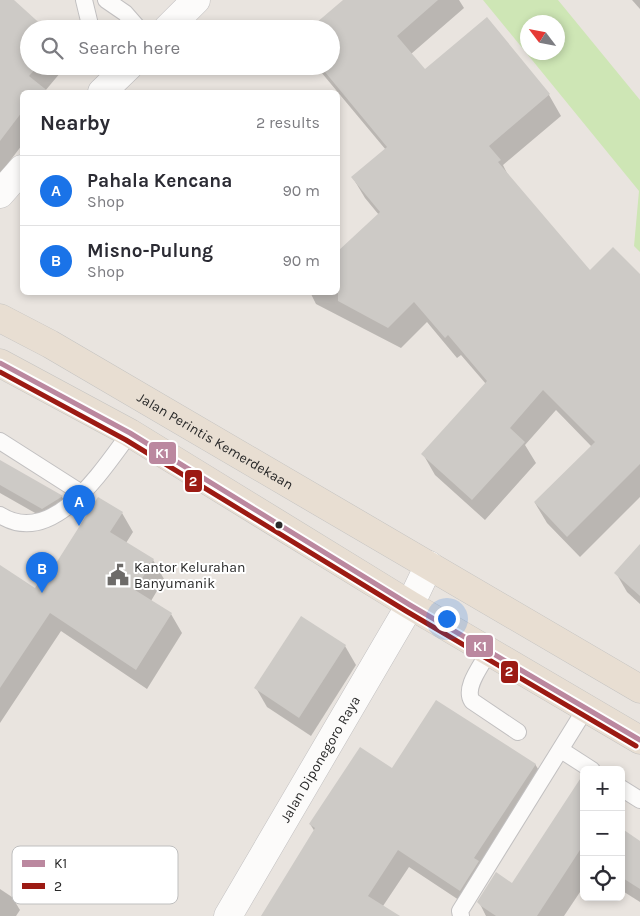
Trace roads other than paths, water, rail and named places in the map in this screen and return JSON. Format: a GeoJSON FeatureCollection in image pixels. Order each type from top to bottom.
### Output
{"type":"FeatureCollection","features":[{"type":"Feature","properties":{"kind":"highway","name":"Jalan Perintis Kemerdekaan"},"geometry":{"type":"LineString","coordinates":[[0,318],[50,344],[640,689]]}},
{"type":"Feature","properties":{"kind":"highway"},"geometry":{"type":"LineString","coordinates":[[0,363],[130,433],[410,605],[640,740]]}},
{"type":"Feature","properties":{"kind":"street"},"geometry":{"type":"LineString","coordinates":[[176,20],[196,0]]}},
{"type":"Feature","properties":{"kind":"street"},"geometry":{"type":"LineString","coordinates":[[104,90],[118,75]]}},
{"type":"Feature","properties":{"kind":"street"},"geometry":{"type":"LineString","coordinates":[[0,194],[20,171]]}},
{"type":"Feature","properties":{"kind":"street"},"geometry":{"type":"LineString","coordinates":[[410,605],[428,565]]}},
{"type":"Feature","properties":{"kind":"street","name":"Jalan Diponegoro Raya"},"geometry":{"type":"LineString","coordinates":[[230,915],[410,605]]}},
{"type":"Feature","properties":{"kind":"lane"},"geometry":{"type":"LineString","coordinates":[[84,0],[90,20]]}},
{"type":"Feature","properties":{"kind":"lane"},"geometry":{"type":"LineString","coordinates":[[106,0],[125,13],[131,20]]}},
{"type":"Feature","properties":{"kind":"lane"},"geometry":{"type":"LineString","coordinates":[[0,514],[11,522],[30,524],[49,518],[83,494],[130,433]]}},
{"type":"Feature","properties":{"kind":"lane"},"geometry":{"type":"LineString","coordinates":[[0,441],[83,494]]}},
{"type":"Feature","properties":{"kind":"lane"},"geometry":{"type":"LineString","coordinates":[[489,651],[470,688],[469,696],[472,701],[518,732]]}},
{"type":"Feature","properties":{"kind":"lane"},"geometry":{"type":"LineString","coordinates":[[461,916],[460,911],[586,708]]}},
{"type":"Feature","properties":{"kind":"lane"},"geometry":{"type":"LineString","coordinates":[[561,750],[586,766]]}},
{"type":"Feature","properties":{"kind":"lane"},"geometry":{"type":"LineString","coordinates":[[625,791],[640,800]]}},
{"type":"Feature","properties":{"kind":"place","name":"Pahala Kencana"},"geometry":{"type":"Point","coordinates":[79,526]}},
{"type":"Feature","properties":{"kind":"place","name":"Kantor Kelurahan Banyumanik"},"geometry":{"type":"Point","coordinates":[118,575]}},
{"type":"Feature","properties":{"kind":"place","name":"Misno-Pulung"},"geometry":{"type":"Point","coordinates":[42,593]}}]}
